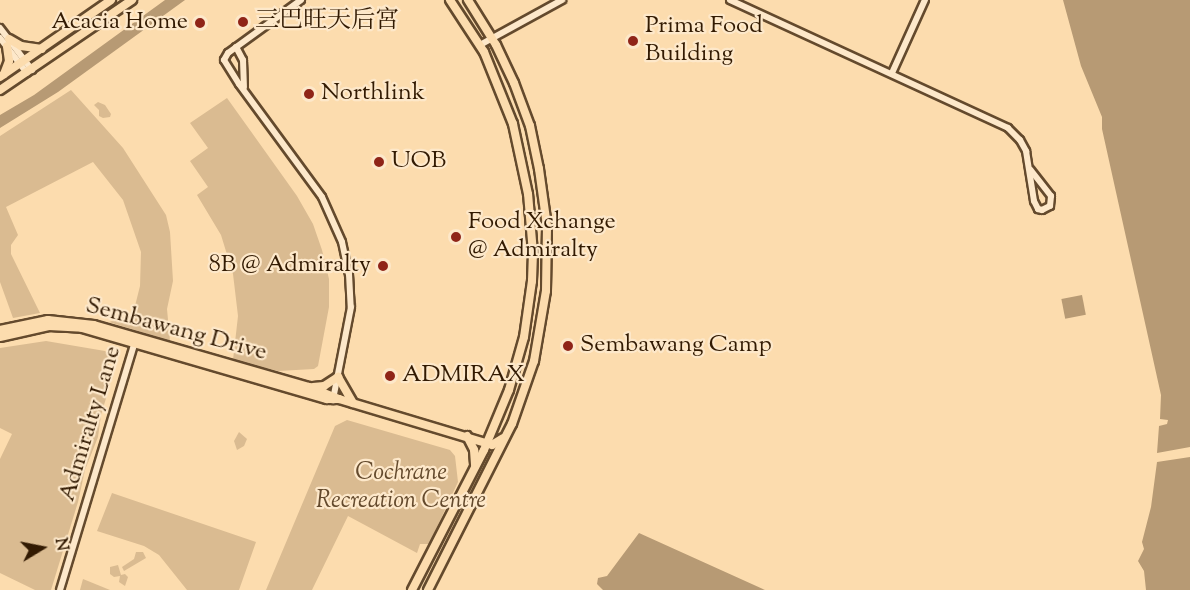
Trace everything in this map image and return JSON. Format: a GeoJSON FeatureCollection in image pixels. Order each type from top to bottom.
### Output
{"type":"FeatureCollection","features":[{"type":"Feature","properties":{"kind":"main road"},"geometry":{"type":"LineString","coordinates":[[1,76],[44,49],[111,0]]}},
{"type":"Feature","properties":{"kind":"main road"},"geometry":{"type":"LineString","coordinates":[[0,90],[132,0]]}},
{"type":"Feature","properties":{"kind":"main road"},"geometry":{"type":"LineString","coordinates":[[412,590],[474,470],[510,390],[529,308],[533,253],[528,194],[520,149],[506,103],[480,45],[450,0]]}},
{"type":"Feature","properties":{"kind":"main road"},"geometry":{"type":"LineString","coordinates":[[428,590],[507,435],[534,361],[543,314],[547,226],[540,169],[530,126],[514,83],[492,39],[468,0]]}},
{"type":"Feature","properties":{"kind":"main road"},"geometry":{"type":"LineString","coordinates":[[1,76],[9,61],[8,43],[44,49]]}},
{"type":"Feature","properties":{"kind":"main road","name":"Sembawang Drive"},"geometry":{"type":"LineString","coordinates":[[0,330],[30,322],[59,320],[94,325],[135,340],[487,443]]}},
{"type":"Feature","properties":{"kind":"main road","name":"Sembawang Drive"},"geometry":{"type":"LineString","coordinates":[[0,337],[32,328],[67,326],[82,328],[309,387],[335,398]]}},
{"type":"Feature","properties":{"kind":"main road"},"geometry":{"type":"LineString","coordinates":[[309,387],[324,386],[338,377],[353,403]]}},
{"type":"Feature","properties":{"kind":"main road"},"geometry":{"type":"LineString","coordinates":[[487,443],[496,444],[507,435]]}},
{"type":"Feature","properties":{"kind":"main road"},"geometry":{"type":"LineString","coordinates":[[467,436],[474,450],[474,470]]}},
{"type":"Feature","properties":{"kind":"street"},"geometry":{"type":"LineString","coordinates":[[301,0],[236,47],[225,60],[322,197],[342,242],[349,274],[351,307],[335,398]]}},
{"type":"Feature","properties":{"kind":"street"},"geometry":{"type":"LineString","coordinates":[[480,45],[561,0]]}},
{"type":"Feature","properties":{"kind":"street"},"geometry":{"type":"LineString","coordinates":[[730,0],[1008,128],[1026,151],[1034,201],[1038,209],[1042,210],[1050,206],[1051,196],[1030,170]]}},
{"type":"Feature","properties":{"kind":"street"},"geometry":{"type":"LineString","coordinates":[[892,73],[925,0]]}},
{"type":"Feature","properties":{"kind":"street"},"geometry":{"type":"LineString","coordinates":[[0,28],[29,71]]}},
{"type":"Feature","properties":{"kind":"street"},"geometry":{"type":"LineString","coordinates":[[0,38],[8,43]]}},
{"type":"Feature","properties":{"kind":"street"},"geometry":{"type":"LineString","coordinates":[[236,47],[243,60],[242,81],[245,90]]}},
{"type":"Feature","properties":{"kind":"street","name":"Admiralty Lane"},"geometry":{"type":"LineString","coordinates":[[60,590],[135,340]]}},
{"type":"Feature","properties":{"kind":"green space"},"geometry":{"type":"Polygon","coordinates":[[[71,90],[123,148],[166,215],[170,232],[173,281],[167,309],[170,341],[109,322],[133,314],[140,286],[141,252],[123,200],[93,162],[6,207],[18,235],[11,245],[11,254],[40,313],[13,318],[0,282],[0,136],[71,90]]]}},
{"type":"Feature","properties":{"kind":"green space"},"geometry":{"type":"Polygon","coordinates":[[[227,98],[297,196],[313,224],[322,250],[329,279],[329,307],[318,366],[314,369],[278,371],[233,360],[238,316],[233,274],[221,235],[197,195],[208,187],[190,161],[208,148],[190,123],[227,98]]]}},
{"type":"Feature","properties":{"kind":"green space"},"geometry":{"type":"Polygon","coordinates":[[[98,102],[105,105],[111,114],[110,117],[99,116],[99,110],[94,105],[98,102]]]}},
{"type":"Feature","properties":{"kind":"green space"},"geometry":{"type":"Polygon","coordinates":[[[46,341],[105,351],[108,354],[110,385],[101,415],[98,437],[85,470],[78,502],[51,590],[35,590],[0,573],[0,459],[12,434],[0,428],[0,348],[46,341]]]}},
{"type":"Feature","properties":{"kind":"green space","name":"Cochrane Recreation Centre"},"geometry":{"type":"Polygon","coordinates":[[[347,420],[450,450],[455,456],[458,482],[429,544],[420,544],[417,553],[348,516],[312,590],[266,590],[335,426],[347,420]]]}},
{"type":"Feature","properties":{"kind":"green space"},"geometry":{"type":"Polygon","coordinates":[[[239,432],[247,439],[244,446],[237,450],[234,441],[239,432]]]}},
{"type":"Feature","properties":{"kind":"green space"},"geometry":{"type":"Polygon","coordinates":[[[112,493],[256,542],[239,590],[187,590],[159,555],[144,546],[97,531],[112,493]]]}},
{"type":"Feature","properties":{"kind":"green space"},"geometry":{"type":"Polygon","coordinates":[[[136,552],[143,552],[146,558],[124,571],[122,567],[134,559],[136,552]]]}},
{"type":"Feature","properties":{"kind":"green space"},"geometry":{"type":"Polygon","coordinates":[[[118,565],[121,575],[125,574],[128,577],[125,586],[119,582],[120,576],[114,577],[110,574],[110,567],[118,565]]]}},
{"type":"Feature","properties":{"kind":"green space"},"geometry":{"type":"Polygon","coordinates":[[[83,579],[110,590],[80,590],[83,579]]]}},
{"type":"Feature","properties":{"kind":"shaded area"},"geometry":{"type":"Polygon","coordinates":[[[165,0],[185,0],[58,92],[0,128],[0,115],[34,95],[165,0]]]}},
{"type":"Feature","properties":{"kind":"shaded area"},"geometry":{"type":"Polygon","coordinates":[[[1063,0],[1190,0],[1190,447],[1157,453],[1159,426],[1167,424],[1168,420],[1160,419],[1161,395],[1102,129],[1102,117],[1081,66],[1063,0]]]}},
{"type":"Feature","properties":{"kind":"shaded area"},"geometry":{"type":"Polygon","coordinates":[[[1082,295],[1086,315],[1065,319],[1061,299],[1082,295]]]}},
{"type":"Feature","properties":{"kind":"shaded area"},"geometry":{"type":"Polygon","coordinates":[[[1190,457],[1190,590],[1146,590],[1144,571],[1138,561],[1144,549],[1142,542],[1151,507],[1157,462],[1190,457]]]}},
{"type":"Feature","properties":{"kind":"shaded area"},"geometry":{"type":"Polygon","coordinates":[[[639,533],[765,590],[603,590],[597,584],[598,578],[607,576],[639,533]]]}},
{"type":"Feature","properties":{"kind":"place","name":"三巴旺天后宮"},"geometry":{"type":"Point","coordinates":[243,22]}},
{"type":"Feature","properties":{"kind":"place","name":"Acacia Home"},"geometry":{"type":"Point","coordinates":[200,23]}},
{"type":"Feature","properties":{"kind":"place","name":"Prima Food Building"},"geometry":{"type":"Point","coordinates":[633,41]}},
{"type":"Feature","properties":{"kind":"place","name":"Northlink"},"geometry":{"type":"Point","coordinates":[309,94]}},
{"type":"Feature","properties":{"kind":"place","name":"UOB"},"geometry":{"type":"Point","coordinates":[379,162]}},
{"type":"Feature","properties":{"kind":"place","name":"Food Xchange @ Admiralty"},"geometry":{"type":"Point","coordinates":[456,237]}},
{"type":"Feature","properties":{"kind":"place","name":"8B @ Admiralty"},"geometry":{"type":"Point","coordinates":[383,266]}},
{"type":"Feature","properties":{"kind":"place","name":"Sembawang Camp"},"geometry":{"type":"Point","coordinates":[568,346]}},
{"type":"Feature","properties":{"kind":"place","name":"ADMIRAX"},"geometry":{"type":"Point","coordinates":[390,376]}}]}
